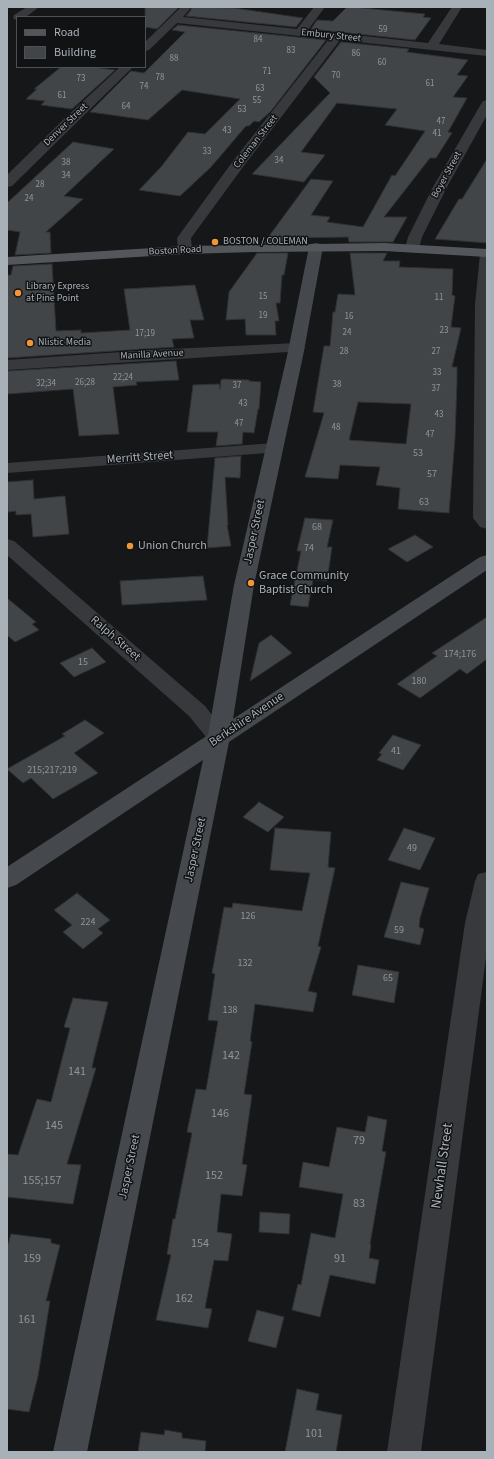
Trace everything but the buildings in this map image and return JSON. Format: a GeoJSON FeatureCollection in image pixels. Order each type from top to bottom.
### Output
{"type":"FeatureCollection","features":[{"type":"Feature","properties":{"kind":"main road","name":"Boston Road"},"geometry":{"type":"LineString","coordinates":[[7,261],[185,250],[316,247],[412,248],[487,254]]}},
{"type":"Feature","properties":{"kind":"main road","name":"Jasper Street"},"geometry":{"type":"LineString","coordinates":[[70,1452],[219,738],[244,585],[296,348],[316,247]]}},
{"type":"Feature","properties":{"kind":"main road","name":"Berkshire Avenue"},"geometry":{"type":"LineString","coordinates":[[7,879],[487,561]]}},
{"type":"Feature","properties":{"kind":"street"},"geometry":{"type":"LineString","coordinates":[[20,16],[34,7]]}},
{"type":"Feature","properties":{"kind":"street"},"geometry":{"type":"LineString","coordinates":[[146,47],[187,7]]}},
{"type":"Feature","properties":{"kind":"street"},"geometry":{"type":"LineString","coordinates":[[300,33],[320,7]]}},
{"type":"Feature","properties":{"kind":"street"},"geometry":{"type":"LineString","coordinates":[[432,46],[457,7]]}},
{"type":"Feature","properties":{"kind":"street"},"geometry":{"type":"LineString","coordinates":[[8,25],[16,19]]}},
{"type":"Feature","properties":{"kind":"street","name":"Embury Street"},"geometry":{"type":"LineString","coordinates":[[175,19],[487,53]]}},
{"type":"Feature","properties":{"kind":"street","name":"Coleman Street"},"geometry":{"type":"LineString","coordinates":[[185,250],[184,238],[238,164],[337,37]]}},
{"type":"Feature","properties":{"kind":"street","name":"Denver Street"},"geometry":{"type":"LineString","coordinates":[[7,183],[68,122],[126,68]]}},
{"type":"Feature","properties":{"kind":"street","name":"Boyer Street"},"geometry":{"type":"LineString","coordinates":[[412,248],[415,237],[440,187],[487,104]]}},
{"type":"Feature","properties":{"kind":"street"},"geometry":{"type":"LineString","coordinates":[[487,254],[484,304],[485,337],[482,518],[487,523]]}},
{"type":"Feature","properties":{"kind":"street","name":"Manilla Avenue"},"geometry":{"type":"LineString","coordinates":[[7,364],[296,348]]}},
{"type":"Feature","properties":{"kind":"street","name":"Merritt Street"},"geometry":{"type":"LineString","coordinates":[[7,468],[274,448]]}},
{"type":"Feature","properties":{"kind":"street","name":"Ralph Street"},"geometry":{"type":"LineString","coordinates":[[7,545],[197,711],[219,738]]}},
{"type":"Feature","properties":{"kind":"street","name":"Newhall Street"},"geometry":{"type":"LineString","coordinates":[[404,1452],[475,939],[487,881]]}},
{"type":"Feature","properties":{"kind":"place","name":"BOSTON / COLEMAN"},"geometry":{"type":"Point","coordinates":[215,242]}},
{"type":"Feature","properties":{"kind":"place","name":"Library Express at Pine Point"},"geometry":{"type":"Point","coordinates":[18,293]}},
{"type":"Feature","properties":{"kind":"place","name":"Nlistic Media"},"geometry":{"type":"Point","coordinates":[30,343]}},
{"type":"Feature","properties":{"kind":"place","name":"Union Church"},"geometry":{"type":"Point","coordinates":[130,546]}},
{"type":"Feature","properties":{"kind":"place","name":"Grace Community Baptist Church"},"geometry":{"type":"Point","coordinates":[251,583]}}]}
